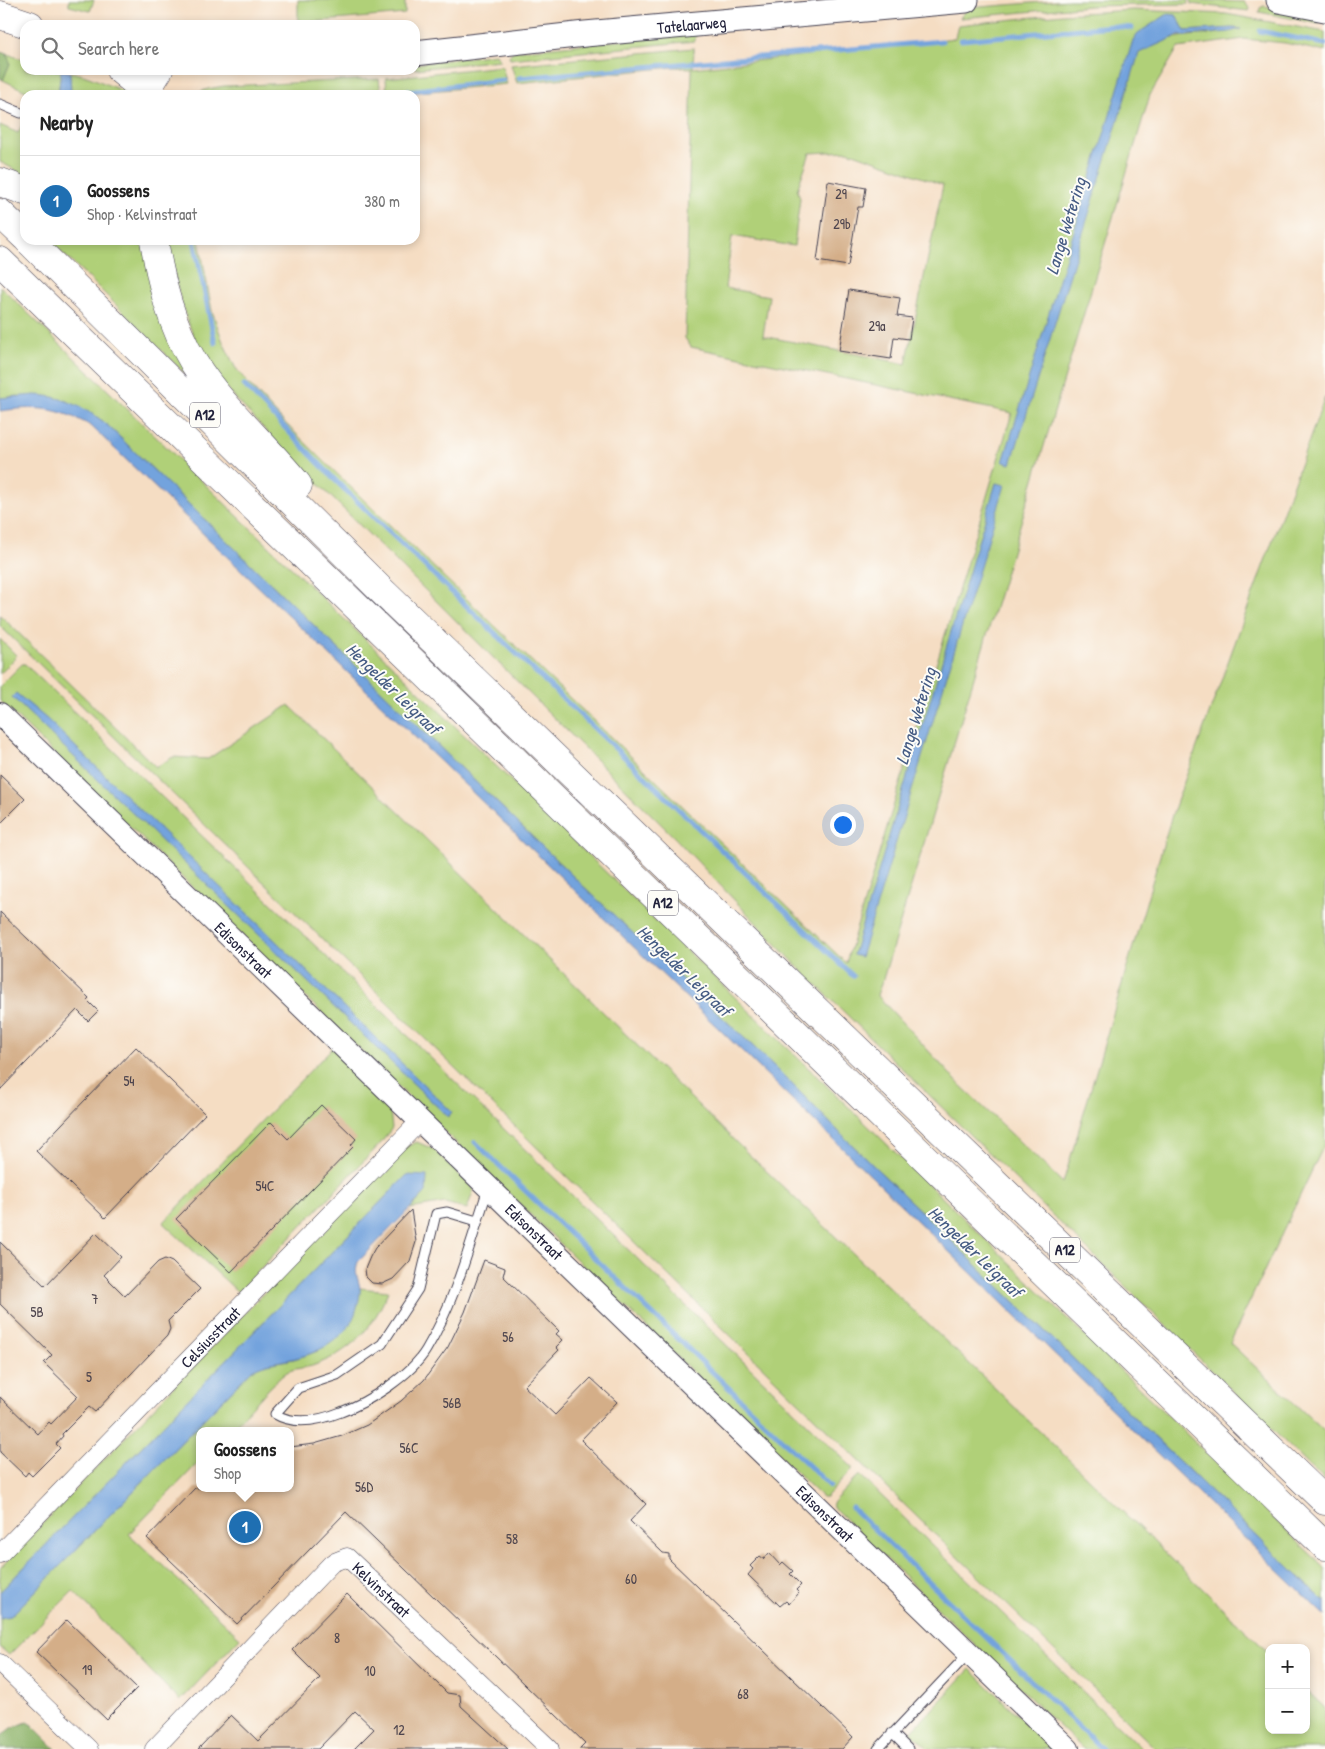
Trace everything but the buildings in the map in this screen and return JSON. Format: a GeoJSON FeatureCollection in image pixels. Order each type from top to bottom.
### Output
{"type":"FeatureCollection","features":[{"type":"Feature","properties":{"kind":"main road","name":"Tatelaarweg"},"geometry":{"type":"LineString","coordinates":[[420,52],[585,34],[966,0]]}},
{"type":"Feature","properties":{"kind":"main road"},"geometry":{"type":"LineString","coordinates":[[1279,0],[1325,9]]}},
{"type":"Feature","properties":{"kind":"main road"},"geometry":{"type":"LineString","coordinates":[[0,15],[20,22]]}},
{"type":"Feature","properties":{"kind":"main road"},"geometry":{"type":"LineString","coordinates":[[0,28],[20,34]]}},
{"type":"Feature","properties":{"kind":"main road"},"geometry":{"type":"LineString","coordinates":[[130,75],[155,88],[166,75]]}},
{"type":"Feature","properties":{"kind":"main road"},"geometry":{"type":"LineString","coordinates":[[0,182],[20,189]]}},
{"type":"Feature","properties":{"kind":"main road"},"geometry":{"type":"LineString","coordinates":[[0,213],[20,232]]}},
{"type":"Feature","properties":{"kind":"main road","name":"A12"},"geometry":{"type":"LineString","coordinates":[[33,245],[381,590],[1325,1501]]}},
{"type":"Feature","properties":{"kind":"main road","name":"A12"},"geometry":{"type":"LineString","coordinates":[[155,245],[168,306],[179,333],[195,363],[220,398],[280,462],[381,590]]}},
{"type":"Feature","properties":{"kind":"main road","name":"A12"},"geometry":{"type":"LineString","coordinates":[[0,261],[1325,1546]]}},
{"type":"Feature","properties":{"kind":"street","name":"Edisonstraat"},"geometry":{"type":"LineString","coordinates":[[0,714],[1068,1749]]}},
{"type":"Feature","properties":{"kind":"street","name":"Celsiusstraat"},"geometry":{"type":"LineString","coordinates":[[0,1554],[420,1120]]}},
{"type":"Feature","properties":{"kind":"street","name":"Kelvinstraat"},"geometry":{"type":"LineString","coordinates":[[154,1749],[332,1562],[347,1557],[550,1749]]}},
{"type":"Feature","properties":{"kind":"street"},"geometry":{"type":"LineString","coordinates":[[0,1663],[89,1749]]}},
{"type":"Feature","properties":{"kind":"lane"},"geometry":{"type":"LineString","coordinates":[[0,104],[20,113]]}},
{"type":"Feature","properties":{"kind":"lane"},"geometry":{"type":"LineString","coordinates":[[477,1221],[447,1212],[436,1214],[418,1289],[382,1344],[337,1375],[298,1388],[275,1414],[284,1419],[320,1420],[359,1405],[395,1382],[426,1351],[457,1286],[488,1187]]}},
{"type":"Feature","properties":{"kind":"lane"},"geometry":{"type":"LineString","coordinates":[[878,1749],[968,1654]]}},
{"type":"Feature","properties":{"kind":"lane"},"geometry":{"type":"LineString","coordinates":[[892,1734],[908,1749]]}},
{"type":"Feature","properties":{"kind":"green space"},"geometry":{"type":"Polygon","coordinates":[[[69,0],[94,0],[90,11],[69,6],[69,0]]]}},
{"type":"Feature","properties":{"kind":"green space"},"geometry":{"type":"Polygon","coordinates":[[[298,0],[405,0],[405,14],[334,20],[298,20],[298,0]]]}},
{"type":"Feature","properties":{"kind":"green space"},"geometry":{"type":"Polygon","coordinates":[[[1069,0],[1189,0],[1188,4],[1089,6],[960,18],[968,8],[1069,0]]]}},
{"type":"Feature","properties":{"kind":"green space"},"geometry":{"type":"Polygon","coordinates":[[[1191,0],[1245,2],[1250,8],[1249,11],[1191,4],[1191,0]]]}},
{"type":"Feature","properties":{"kind":"green space"},"geometry":{"type":"Polygon","coordinates":[[[1264,6],[1320,17],[1319,24],[1259,12],[1260,8],[1264,6]]]}},
{"type":"Feature","properties":{"kind":"green space"},"geometry":{"type":"Polygon","coordinates":[[[1134,10],[1226,14],[1325,32],[1325,52],[1285,43],[1244,39],[1178,48],[1150,95],[877,995],[960,1085],[1063,1183],[1172,815],[1325,397],[1325,1143],[1230,1343],[1325,1432],[1325,1481],[802,971],[676,839],[274,440],[229,390],[205,358],[190,326],[179,292],[169,245],[200,245],[212,311],[223,342],[235,367],[246,381],[281,419],[371,507],[846,963],[1012,413],[691,347],[685,338],[692,68],[674,67],[517,83],[511,65],[694,48],[693,68],[955,38],[958,25],[1063,14],[1134,10]],[[1176,15],[1140,32],[1161,41],[1221,33],[1238,28],[1185,31],[1176,15]],[[848,151],[810,153],[797,190],[800,198],[794,246],[732,236],[725,288],[769,296],[763,336],[906,364],[943,185],[848,151]]]}},
{"type":"Feature","properties":{"kind":"green space"},"geometry":{"type":"Polygon","coordinates":[[[696,33],[695,41],[510,59],[509,56],[513,51],[696,33]]]}},
{"type":"Feature","properties":{"kind":"green space"},"geometry":{"type":"Polygon","coordinates":[[[0,52],[7,54],[10,63],[3,80],[0,78],[0,52]]]}},
{"type":"Feature","properties":{"kind":"green space"},"geometry":{"type":"Polygon","coordinates":[[[7,54],[20,58],[20,75],[60,75],[59,90],[24,90],[3,80],[10,63],[7,54]]]}},
{"type":"Feature","properties":{"kind":"green space"},"geometry":{"type":"Polygon","coordinates":[[[496,54],[500,60],[420,68],[420,63],[496,54]]]}},
{"type":"Feature","properties":{"kind":"green space"},"geometry":{"type":"Polygon","coordinates":[[[502,66],[507,84],[420,92],[420,90],[387,90],[386,78],[502,66]]]}},
{"type":"Feature","properties":{"kind":"green space"},"geometry":{"type":"Polygon","coordinates":[[[70,75],[82,75],[93,78],[121,90],[71,90],[70,75]]]}},
{"type":"Feature","properties":{"kind":"green space"},"geometry":{"type":"Polygon","coordinates":[[[379,79],[380,90],[205,90],[224,86],[379,79]]]}},
{"type":"Feature","properties":{"kind":"green space"},"geometry":{"type":"Polygon","coordinates":[[[0,125],[18,133],[20,129],[20,172],[0,162],[0,125]]]}},
{"type":"Feature","properties":{"kind":"green space"},"geometry":{"type":"Polygon","coordinates":[[[53,245],[151,245],[205,394],[53,245]]]}},
{"type":"Feature","properties":{"kind":"green space"},"geometry":{"type":"Polygon","coordinates":[[[0,286],[1325,1568],[1325,1602],[847,1140],[777,1069],[581,884],[104,422],[87,410],[18,396],[0,398],[0,286]]]}},
{"type":"Feature","properties":{"kind":"green space"},"geometry":{"type":"Polygon","coordinates":[[[0,615],[156,767],[173,757],[208,759],[289,705],[740,1146],[975,1369],[1265,1649],[1265,1734],[1310,1734],[1310,1694],[1325,1708],[1325,1749],[1156,1749],[0,626],[0,615]]]}},
{"type":"Feature","properties":{"kind":"green space"},"geometry":{"type":"Polygon","coordinates":[[[0,639],[16,655],[0,674],[0,639]]]}},
{"type":"Feature","properties":{"kind":"green space"},"geometry":{"type":"Polygon","coordinates":[[[22,664],[25,664],[852,1467],[852,1470],[826,1497],[822,1497],[0,701],[0,686],[22,664]]]}},
{"type":"Feature","properties":{"kind":"green space"},"geometry":{"type":"Polygon","coordinates":[[[333,1047],[389,1101],[392,1128],[381,1143],[238,1292],[163,1223],[333,1047]]]}},
{"type":"Feature","properties":{"kind":"green space"},"geometry":{"type":"Polygon","coordinates":[[[417,1142],[433,1149],[474,1189],[467,1209],[445,1203],[410,1209],[426,1192],[407,1175],[0,1592],[0,1568],[403,1148],[417,1142]]]}},
{"type":"Feature","properties":{"kind":"green space"},"geometry":{"type":"Polygon","coordinates":[[[360,1288],[388,1291],[368,1328],[359,1338],[338,1354],[326,1361],[284,1374],[234,1427],[196,1427],[252,1370],[260,1365],[294,1359],[318,1351],[354,1315],[360,1288]]]}},
{"type":"Feature","properties":{"kind":"green space"},"geometry":{"type":"Polygon","coordinates":[[[196,1427],[196,1465],[129,1534],[240,1638],[180,1701],[73,1591],[9,1655],[0,1647],[0,1618],[11,1616],[196,1427]]]}},
{"type":"Feature","properties":{"kind":"green space"},"geometry":{"type":"Polygon","coordinates":[[[858,1476],[861,1476],[1142,1749],[1083,1749],[833,1507],[832,1503],[858,1476]]]}},
{"type":"Feature","properties":{"kind":"green space"},"geometry":{"type":"Polygon","coordinates":[[[970,1669],[1053,1749],[929,1749],[911,1732],[970,1669]]]}},
{"type":"Feature","properties":{"kind":"green space"},"geometry":{"type":"Polygon","coordinates":[[[27,1722],[56,1749],[0,1749],[0,1737],[12,1728],[27,1722]]]}},
{"type":"Feature","properties":{"kind":"water"},"geometry":{"type":"Polygon","coordinates":[[[1168,14],[1176,15],[1185,31],[1241,29],[1229,32],[1177,36],[1139,53],[1011,464],[1003,462],[1133,40],[1138,33],[1168,14]]]}},
{"type":"Feature","properties":{"kind":"water"},"geometry":{"type":"Polygon","coordinates":[[[60,75],[70,75],[71,90],[59,90],[60,75]]]}},
{"type":"Feature","properties":{"kind":"water"},"geometry":{"type":"Polygon","coordinates":[[[35,395],[54,397],[71,403],[88,411],[104,422],[581,884],[777,1069],[847,1140],[1325,1602],[1325,1616],[742,1051],[91,426],[68,415],[47,410],[0,411],[0,398],[35,395]]]}},
{"type":"Feature","properties":{"kind":"water"},"geometry":{"type":"Polygon","coordinates":[[[996,483],[1005,485],[861,957],[853,955],[996,483]]]}},
{"type":"Feature","properties":{"kind":"water"},"geometry":{"type":"Polygon","coordinates":[[[16,693],[48,720],[452,1112],[448,1117],[12,697],[16,693]]]}},
{"type":"Feature","properties":{"kind":"water"},"geometry":{"type":"Polygon","coordinates":[[[407,1175],[427,1176],[426,1192],[358,1262],[356,1272],[360,1288],[355,1314],[351,1323],[338,1338],[321,1349],[302,1357],[266,1364],[252,1370],[11,1616],[0,1618],[0,1592],[407,1175]]]}},
{"type":"Feature","properties":{"kind":"waterway"},"geometry":{"type":"LineString","coordinates":[[961,40],[1112,26],[1132,28]]}},
{"type":"Feature","properties":{"kind":"waterway"},"geometry":{"type":"LineString","coordinates":[[1260,31],[1325,44]]}},
{"type":"Feature","properties":{"kind":"waterway"},"geometry":{"type":"LineString","coordinates":[[519,78],[942,41]]}},
{"type":"Feature","properties":{"kind":"waterway"},"geometry":{"type":"LineString","coordinates":[[416,90],[503,80]]}},
{"type":"Feature","properties":{"kind":"waterway"},"geometry":{"type":"LineString","coordinates":[[195,245],[215,343]]}},
{"type":"Feature","properties":{"kind":"waterway"},"geometry":{"type":"LineString","coordinates":[[244,385],[337,482],[853,976]]}},
{"type":"Feature","properties":{"kind":"waterway"},"geometry":{"type":"LineString","coordinates":[[475,1142],[830,1486]]}},
{"type":"Feature","properties":{"kind":"waterway"},"geometry":{"type":"LineString","coordinates":[[852,1508],[1102,1749]]}},
{"type":"Feature","properties":{"kind":"place","name":"Goossens"},"geometry":{"type":"Point","coordinates":[245,1527]}},
{"type":"Feature","properties":{"kind":"water label","name":"Lange Wetering"},"geometry":{"type":"Point","coordinates":[1066,226]}},
{"type":"Feature","properties":{"kind":"water label","name":"Hengelder Leigraaf"},"geometry":{"type":"Point","coordinates":[393,689]}},
{"type":"Feature","properties":{"kind":"water label","name":"Lange Wetering"},"geometry":{"type":"Point","coordinates":[916,716]}},
{"type":"Feature","properties":{"kind":"water label","name":"Hengelder Leigraaf"},"geometry":{"type":"Point","coordinates":[684,971]}},
{"type":"Feature","properties":{"kind":"water label","name":"Hengelder Leigraaf"},"geometry":{"type":"Point","coordinates":[975,1252]}}]}
